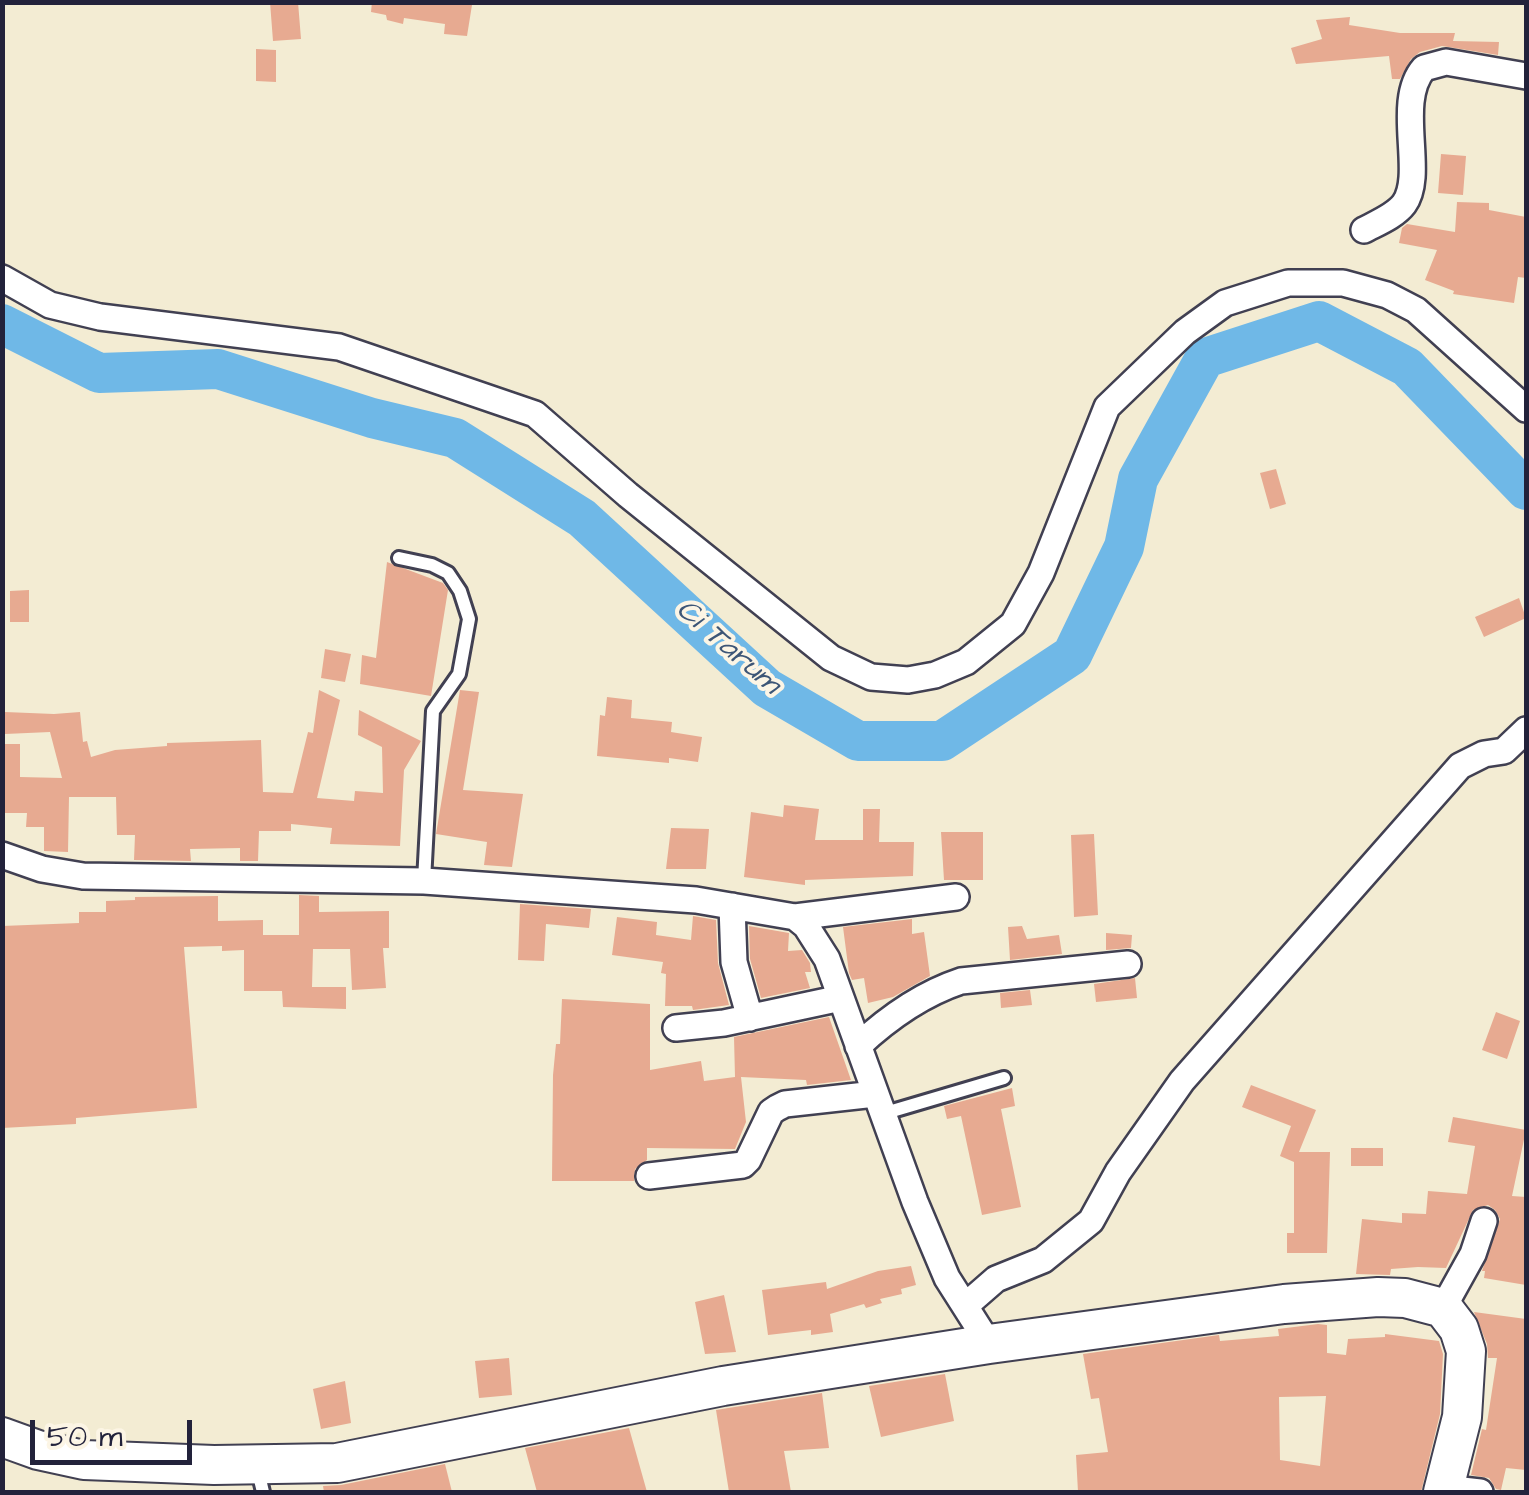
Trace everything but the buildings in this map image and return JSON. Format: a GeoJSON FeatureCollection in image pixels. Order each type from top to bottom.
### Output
{"type":"FeatureCollection","features":[{"type":"Feature","properties":{"kind":"main road"},"geometry":{"type":"LineString","coordinates":[[2,1437],[84,1460],[259,1479],[723,1386],[989,1344],[1284,1304],[1405,1298],[1444,1308],[1459,1328],[1466,1351],[1456,1491]]}},
{"type":"Feature","properties":{"kind":"street"},"geometry":{"type":"LineString","coordinates":[[1364,230],[1394,214],[1405,203],[1410,179],[1413,85],[1424,68],[1446,62],[1526,76]]}},
{"type":"Feature","properties":{"kind":"street"},"geometry":{"type":"LineString","coordinates":[[2,278],[50,305],[100,317],[339,348],[536,414],[628,494],[832,658],[871,678],[908,680],[935,675],[966,662],[1013,624],[1041,573],[1107,407],[1185,332],[1225,303],[1288,283],[1343,283],[1387,295],[1416,310],[1526,409]]}},
{"type":"Feature","properties":{"kind":"street"},"geometry":{"type":"LineString","coordinates":[[965,1306],[996,1279],[1043,1260],[1091,1222],[1118,1172],[1182,1081],[1460,766],[1484,754],[1504,751],[1526,730]]}},
{"type":"Feature","properties":{"kind":"street"},"geometry":{"type":"LineString","coordinates":[[2,855],[42,870],[83,876],[424,881],[696,900],[796,916],[956,897]]}},
{"type":"Feature","properties":{"kind":"street"},"geometry":{"type":"LineString","coordinates":[[732,906],[734,962],[750,1018]]}},
{"type":"Feature","properties":{"kind":"street"},"geometry":{"type":"LineString","coordinates":[[796,916],[827,958],[947,1278],[989,1344]]}},
{"type":"Feature","properties":{"kind":"street"},"geometry":{"type":"LineString","coordinates":[[858,1046],[912,1004],[962,981],[1128,964]]}},
{"type":"Feature","properties":{"kind":"street"},"geometry":{"type":"LineString","coordinates":[[676,1028],[750,1018],[841,998]]}},
{"type":"Feature","properties":{"kind":"street"},"geometry":{"type":"LineString","coordinates":[[649,1176],[743,1165],[771,1112],[785,1104],[879,1104]]}},
{"type":"Feature","properties":{"kind":"street"},"geometry":{"type":"LineString","coordinates":[[1444,1308],[1473,1254],[1484,1222]]}},
{"type":"Feature","properties":{"kind":"lane"},"geometry":{"type":"LineString","coordinates":[[399,558],[448,573],[460,591],[470,619],[459,674],[433,711],[424,881]]}},
{"type":"Feature","properties":{"kind":"lane"},"geometry":{"type":"LineString","coordinates":[[879,1104],[1004,1078]]}},
{"type":"Feature","properties":{"kind":"waterway","name":"Ci Tarum"},"geometry":{"type":"LineString","coordinates":[[2,324],[99,373],[218,369],[372,418],[455,438],[582,518],[767,688],[858,741],[942,741],[1072,655],[1124,547],[1138,479],[1205,358],[1319,321],[1407,367],[1526,490]]}}]}
